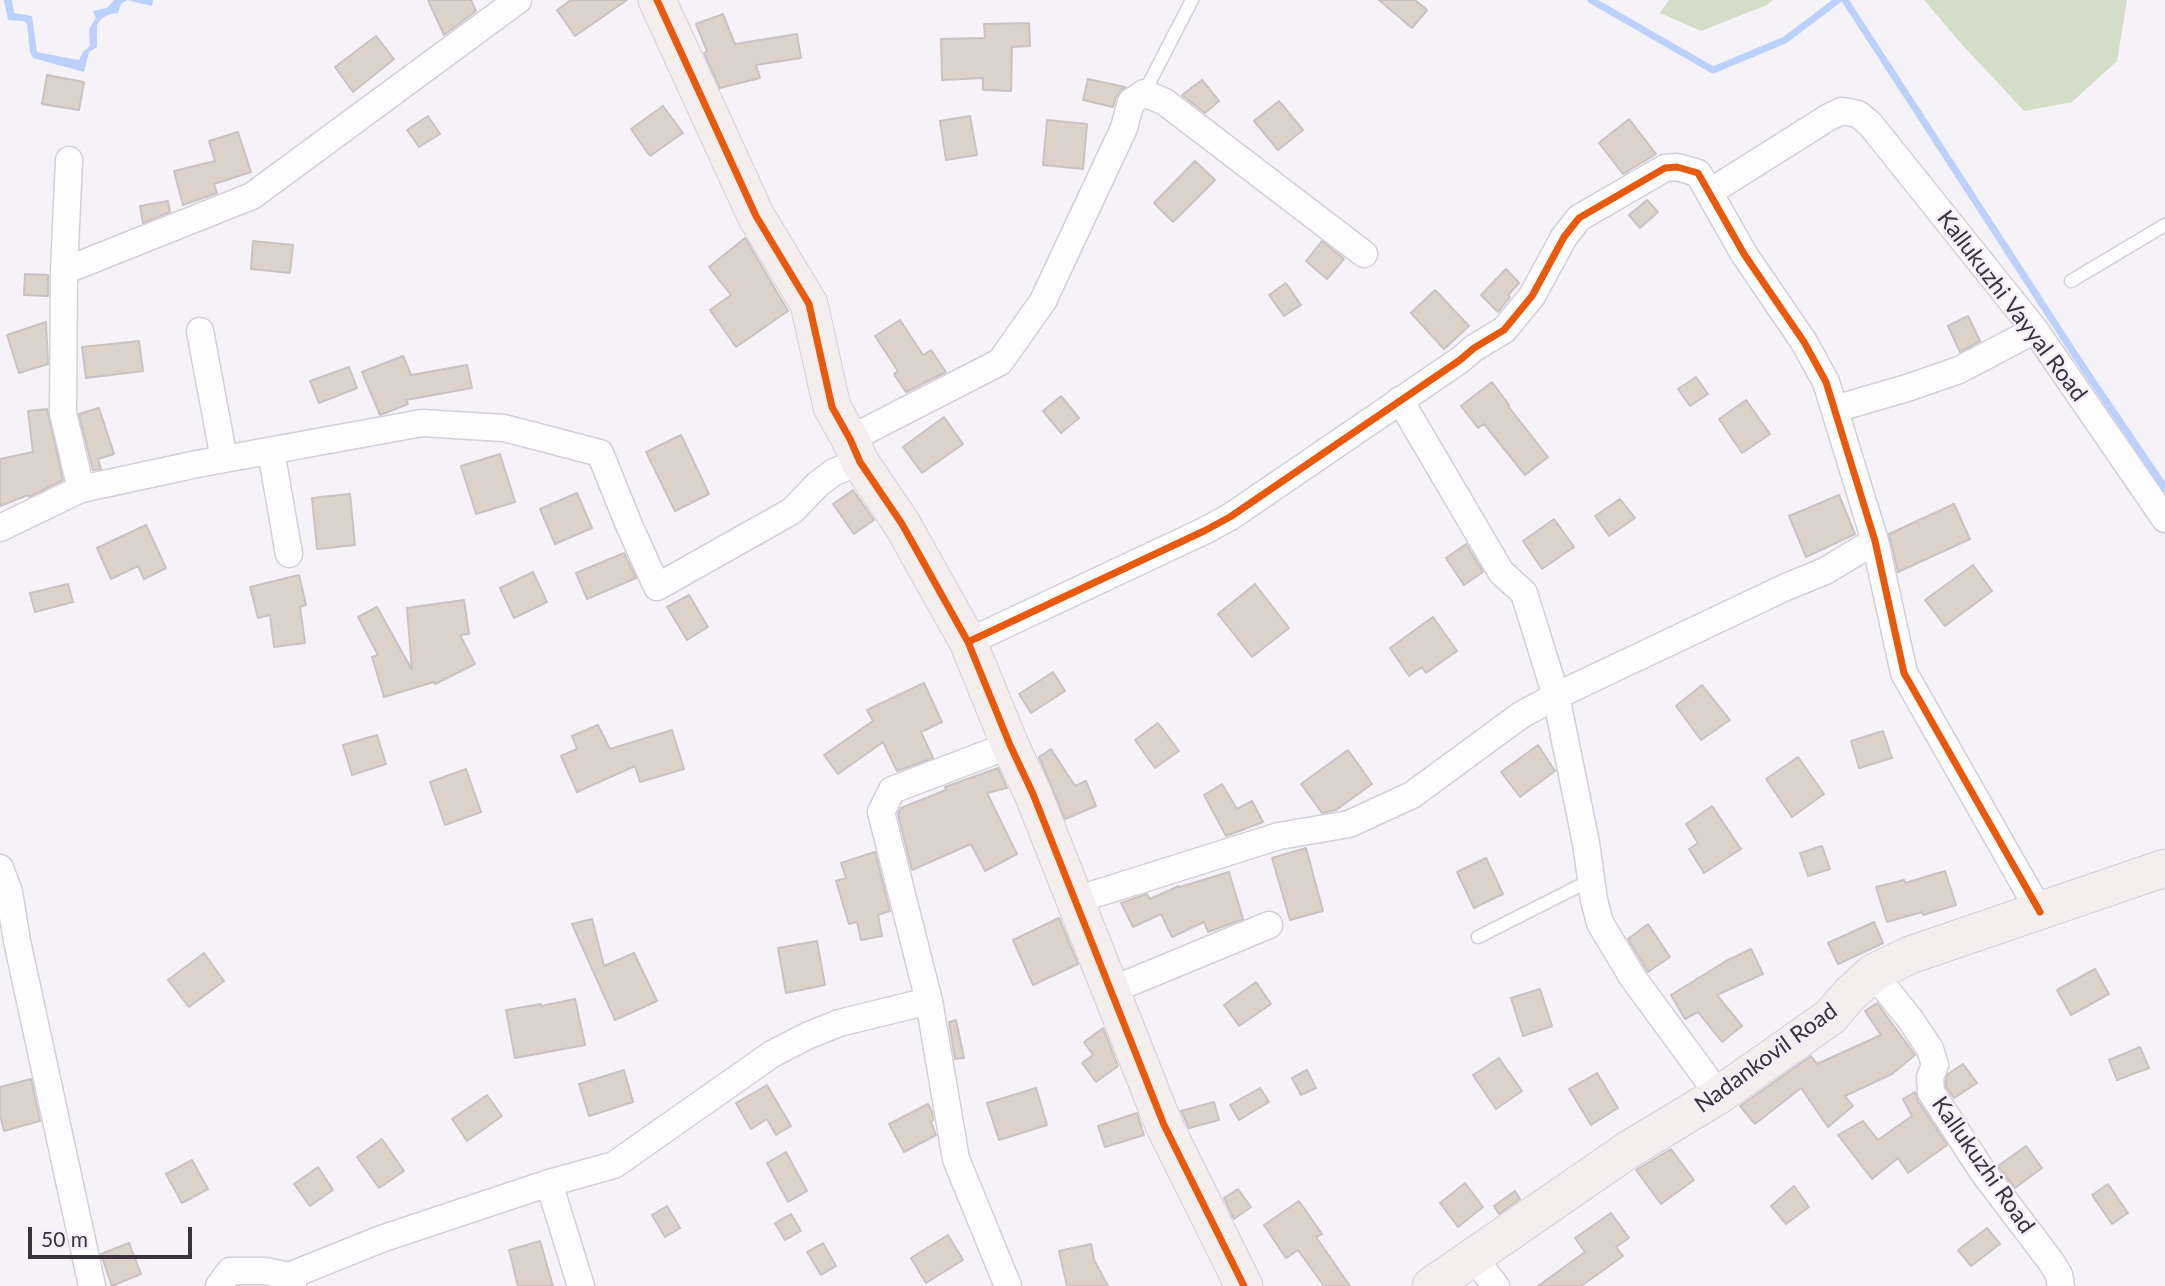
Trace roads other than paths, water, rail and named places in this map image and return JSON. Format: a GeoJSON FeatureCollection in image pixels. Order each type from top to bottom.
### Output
{"type":"FeatureCollection","features":[{"type":"Feature","properties":{"kind":"street"},"geometry":{"type":"LineString","coordinates":[[64,271],[252,196],[518,0]]}},
{"type":"Feature","properties":{"kind":"street"},"geometry":{"type":"LineString","coordinates":[[657,0],[756,216],[809,304],[832,407],[968,642],[1033,794],[1164,1125],[1244,1286]]}},
{"type":"Feature","properties":{"kind":"street"},"geometry":{"type":"LineString","coordinates":[[0,528],[80,489],[224,459],[422,423],[504,428],[600,453],[657,587],[792,512],[855,450],[1000,362],[1043,301],[1124,128],[1131,102],[1144,93],[1165,102],[1363,254]]}},
{"type":"Feature","properties":{"kind":"street","name":"Kallukuzhi Vayyal Road"},"geometry":{"type":"LineString","coordinates":[[1710,192],[1829,117],[1842,111],[1858,114],[1870,124],[2035,330],[2165,520]]}},
{"type":"Feature","properties":{"kind":"street"},"geometry":{"type":"LineString","coordinates":[[69,160],[64,271],[63,413],[80,489]]}},
{"type":"Feature","properties":{"kind":"street"},"geometry":{"type":"LineString","coordinates":[[968,642],[1230,517],[1504,330],[1532,296],[1564,237],[1579,218],[1665,168],[1677,167],[1698,173],[1744,254],[1813,356],[1826,382],[1875,541],[1904,673],[2040,912]]}},
{"type":"Feature","properties":{"kind":"street"},"geometry":{"type":"LineString","coordinates":[[1835,409],[1959,370],[2035,330]]}},
{"type":"Feature","properties":{"kind":"street"},"geometry":{"type":"LineString","coordinates":[[200,331],[224,459]]}},
{"type":"Feature","properties":{"kind":"street"},"geometry":{"type":"LineString","coordinates":[[1400,400],[1501,572],[1524,593],[1556,696],[1600,923],[1633,978],[1719,1095]]}},
{"type":"Feature","properties":{"kind":"street"},"geometry":{"type":"LineString","coordinates":[[271,450],[289,554]]}},
{"type":"Feature","properties":{"kind":"street"},"geometry":{"type":"LineString","coordinates":[[1076,900],[1279,836],[1349,824],[1412,795],[1521,715],[1556,696],[1825,571],[1875,541]]}},
{"type":"Feature","properties":{"kind":"street"},"geometry":{"type":"LineString","coordinates":[[1008,1286],[956,1159],[929,1000],[881,812],[892,790],[1010,745]]}},
{"type":"Feature","properties":{"kind":"street","name":"Nadankovil Road"},"geometry":{"type":"LineString","coordinates":[[1431,1286],[1628,1150],[1719,1095],[1830,1017],[1850,993],[1873,973],[1910,955],[2165,867]]}},
{"type":"Feature","properties":{"kind":"street"},"geometry":{"type":"LineString","coordinates":[[0,868],[9,892],[17,941],[92,1286]]}},
{"type":"Feature","properties":{"kind":"street"},"geometry":{"type":"LineString","coordinates":[[1112,990],[1269,925]]}},
{"type":"Feature","properties":{"kind":"street","name":"Kallukuzhi Road"},"geometry":{"type":"LineString","coordinates":[[1873,973],[1930,1049],[1935,1065],[1930,1077],[1931,1092],[1983,1172],[2052,1263],[2059,1275],[2061,1286]]}},
{"type":"Feature","properties":{"kind":"street"},"geometry":{"type":"LineString","coordinates":[[219,1286],[230,1271],[265,1271],[291,1281],[381,1239],[549,1183],[614,1165],[772,1054],[839,1023],[929,1000]]}},
{"type":"Feature","properties":{"kind":"street"},"geometry":{"type":"LineString","coordinates":[[549,1183],[580,1286]]}},
{"type":"Feature","properties":{"kind":"street"},"geometry":{"type":"LineString","coordinates":[[1473,1258],[1496,1286]]}},
{"type":"Feature","properties":{"kind":"lane"},"geometry":{"type":"LineString","coordinates":[[1144,93],[1192,0]]}},
{"type":"Feature","properties":{"kind":"lane"},"geometry":{"type":"LineString","coordinates":[[2071,281],[2165,225]]}},
{"type":"Feature","properties":{"kind":"lane"},"geometry":{"type":"LineString","coordinates":[[1478,937],[1591,880]]}},
{"type":"Feature","properties":{"kind":"water"},"geometry":{"type":"Polygon","coordinates":[[[4,0],[12,0],[14,13],[32,16],[37,52],[79,60],[90,46],[89,29],[96,18],[93,11],[107,8],[114,0],[127,0],[121,4],[118,13],[102,18],[97,25],[97,47],[89,52],[84,72],[33,58],[27,24],[23,21],[8,20],[4,0]]]}},
{"type":"Feature","properties":{"kind":"water"},"geometry":{"type":"Polygon","coordinates":[[[127,0],[153,0],[152,6],[127,0]]]}},
{"type":"Feature","properties":{"kind":"waterway"},"geometry":{"type":"LineString","coordinates":[[1591,0],[1713,70],[1785,40],[1838,0]]}},
{"type":"Feature","properties":{"kind":"waterway"},"geometry":{"type":"LineString","coordinates":[[1845,0],[2083,367],[2165,488]]}}]}
